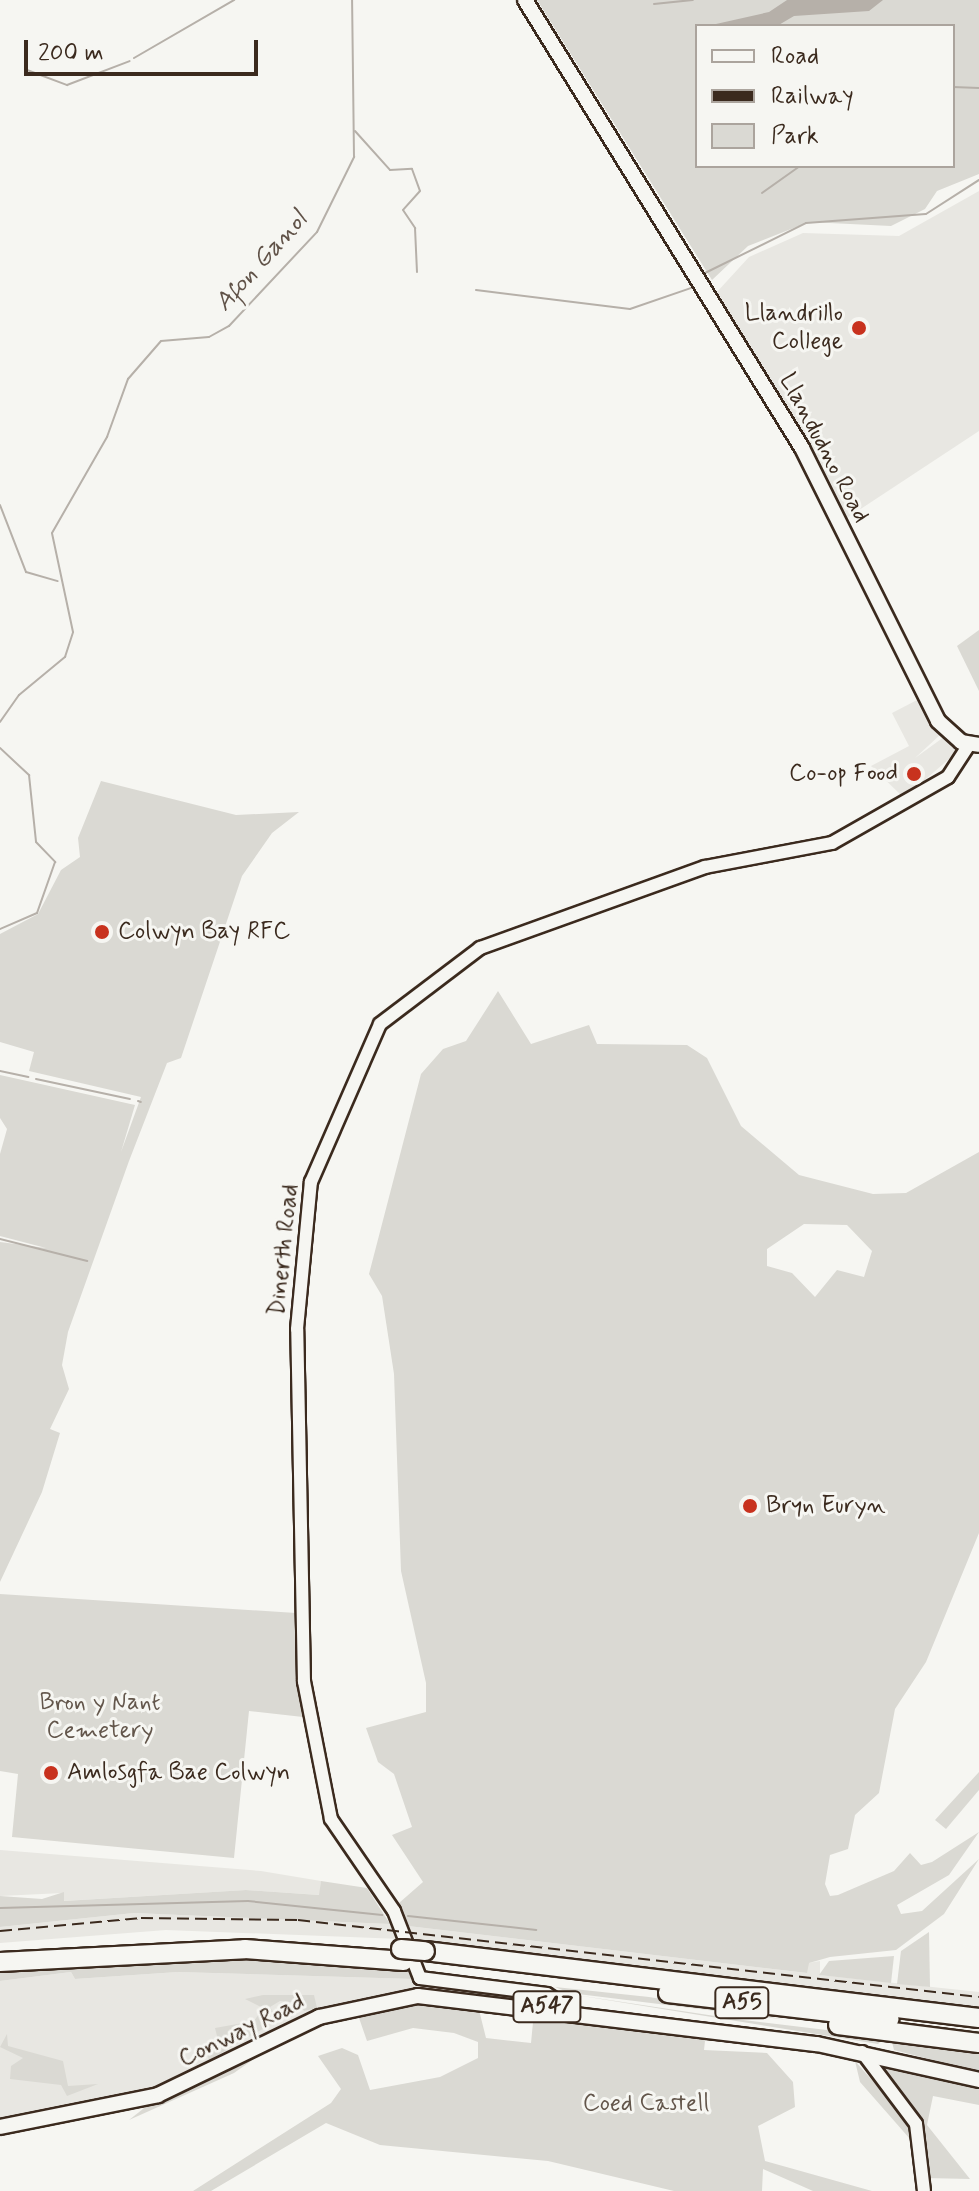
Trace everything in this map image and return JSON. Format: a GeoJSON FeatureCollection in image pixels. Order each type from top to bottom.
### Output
{"type":"FeatureCollection","features":[{"type":"Feature","properties":{"kind":"highway","name":"A55"},"geometry":{"type":"LineString","coordinates":[[0,1951],[160,1938],[425,1957],[979,2018]]}},
{"type":"Feature","properties":{"kind":"highway","name":"A55"},"geometry":{"type":"LineString","coordinates":[[0,1962],[245,1949],[403,1955]]}},
{"type":"Feature","properties":{"kind":"highway","name":"A55"},"geometry":{"type":"LineString","coordinates":[[425,1957],[749,2004],[979,2030]]}},
{"type":"Feature","properties":{"kind":"highway"},"geometry":{"type":"LineString","coordinates":[[749,2004],[873,2031],[979,2043]]}},
{"type":"Feature","properties":{"kind":"main road","name":"Llandudno Road"},"geometry":{"type":"LineString","coordinates":[[525,0],[794,435],[938,721],[974,745]]}},
{"type":"Feature","properties":{"kind":"main road","name":"Conway Road"},"geometry":{"type":"LineString","coordinates":[[0,2127],[158,2095],[319,2017],[387,2001],[451,1997],[570,2009],[862,2052],[979,2080]]}},
{"type":"Feature","properties":{"kind":"street","name":"Dinerth Road"},"geometry":{"type":"LineString","coordinates":[[570,2009],[547,1994],[420,1978],[394,1911],[331,1819],[304,1682],[297,1329],[311,1182],[380,1024],[480,948],[705,867],[832,843],[948,777],[974,745]]}},
{"type":"Feature","properties":{"kind":"street"},"geometry":{"type":"LineString","coordinates":[[862,2052],[916,2124],[924,2191]]}},
{"type":"Feature","properties":{"kind":"shaded area"},"geometry":{"type":"Polygon","coordinates":[[[787,0],[883,0],[869,11],[794,16],[780,24],[716,24],[769,12],[787,0]]]}},
{"type":"Feature","properties":{"kind":"shaded area","name":"Llandrillo College"},"geometry":{"type":"Polygon","coordinates":[[[979,191],[979,431],[847,518],[716,293],[749,257],[803,233],[899,236],[979,191]]]}},
{"type":"Feature","properties":{"kind":"shaded area"},"geometry":{"type":"Polygon","coordinates":[[[919,699],[941,734],[915,758],[944,737],[957,752],[904,798],[871,766],[909,746],[892,713],[919,699]]]}},
{"type":"Feature","properties":{"kind":"shaded area"},"geometry":{"type":"Polygon","coordinates":[[[0,1850],[261,1871],[321,1881],[320,1895],[246,1890],[63,1901],[63,1893],[0,1896],[0,1850]]]}},
{"type":"Feature","properties":{"kind":"shaded area"},"geometry":{"type":"Polygon","coordinates":[[[134,1913],[390,1924],[401,1939],[166,1930],[0,1943],[0,1927],[134,1913]]]}},
{"type":"Feature","properties":{"kind":"shaded area"},"geometry":{"type":"Polygon","coordinates":[[[408,1926],[806,1973],[808,1963],[820,1961],[820,1975],[979,1992],[979,2013],[416,1942],[408,1926]]]}},
{"type":"Feature","properties":{"kind":"shaded area"},"geometry":{"type":"Polygon","coordinates":[[[71,1972],[75,1979],[178,1972],[413,1979],[422,1987],[418,1996],[354,2008],[185,2083],[0,2127],[0,1981],[71,1972]]]}},
{"type":"Feature","properties":{"kind":"green space"},"geometry":{"type":"Polygon","coordinates":[[[537,0],[979,0],[979,174],[937,191],[925,209],[891,226],[809,222],[748,246],[712,280],[537,0]]]}},
{"type":"Feature","properties":{"kind":"green space"},"geometry":{"type":"Polygon","coordinates":[[[979,630],[979,691],[957,646],[979,630]]]}},
{"type":"Feature","properties":{"kind":"green space"},"geometry":{"type":"Polygon","coordinates":[[[101,781],[236,815],[299,812],[272,833],[242,876],[181,1058],[167,1063],[68,1332],[62,1365],[69,1389],[50,1429],[60,1433],[42,1492],[0,1582],[0,1242],[46,1248],[0,1236],[0,1154],[7,1129],[0,1118],[0,1075],[135,1105],[121,1152],[141,1097],[29,1071],[34,1052],[0,1042],[0,934],[38,914],[61,870],[80,857],[78,838],[101,781]]]}},
{"type":"Feature","properties":{"kind":"green space"},"geometry":{"type":"Polygon","coordinates":[[[498,991],[531,1044],[589,1025],[597,1044],[687,1045],[707,1058],[741,1126],[799,1175],[873,1194],[906,1193],[979,1152],[979,1533],[926,1662],[895,1709],[879,1793],[855,1815],[848,1849],[830,1855],[825,1884],[830,1896],[838,1895],[894,1871],[910,1853],[921,1865],[932,1862],[979,1832],[949,1875],[897,1905],[901,1914],[922,1911],[979,1859],[944,1914],[896,1950],[830,1957],[809,1963],[807,1973],[408,1926],[399,1903],[423,1882],[392,1835],[412,1827],[394,1774],[378,1762],[366,1728],[426,1712],[426,1683],[401,1571],[394,1374],[382,1296],[369,1274],[421,1074],[443,1049],[466,1041],[498,991]],[[804,1224],[767,1249],[767,1266],[792,1273],[815,1297],[837,1270],[864,1277],[872,1251],[847,1225],[804,1224]]]}},
{"type":"Feature","properties":{"kind":"green space","name":"Bron y Nant Cemetery"},"geometry":{"type":"Polygon","coordinates":[[[0,1594],[296,1613],[303,1717],[249,1711],[234,1858],[12,1837],[18,1774],[0,1771],[0,1594]]]}},
{"type":"Feature","properties":{"kind":"green space"},"geometry":{"type":"Polygon","coordinates":[[[979,1772],[979,1790],[946,1829],[935,1820],[979,1772]]]}},
{"type":"Feature","properties":{"kind":"green space"},"geometry":{"type":"Polygon","coordinates":[[[321,1881],[367,1888],[390,1924],[134,1913],[0,1927],[0,1896],[42,1899],[64,1892],[64,1901],[246,1890],[319,1895],[321,1881]]]}},
{"type":"Feature","properties":{"kind":"green space"},"geometry":{"type":"Polygon","coordinates":[[[929,1932],[930,1987],[897,1984],[901,1951],[929,1932]]]}},
{"type":"Feature","properties":{"kind":"green space"},"geometry":{"type":"Polygon","coordinates":[[[894,1956],[891,1983],[819,1975],[829,1961],[894,1956]]]}},
{"type":"Feature","properties":{"kind":"green space"},"geometry":{"type":"Polygon","coordinates":[[[230,1958],[410,1970],[413,1979],[178,1972],[75,1979],[71,1972],[0,1981],[0,1972],[39,1966],[230,1958]]]}},
{"type":"Feature","properties":{"kind":"green space"},"geometry":{"type":"Polygon","coordinates":[[[555,1987],[649,1997],[788,2020],[570,1993],[555,1987]]]}},
{"type":"Feature","properties":{"kind":"green space"},"geometry":{"type":"Polygon","coordinates":[[[263,1995],[314,1995],[317,2008],[304,2011],[300,2003],[280,2001],[270,2007],[278,2020],[209,2060],[204,2046],[218,2040],[215,2028],[254,2021],[263,2008],[245,1999],[263,1995]]]}},
{"type":"Feature","properties":{"kind":"green space"},"geometry":{"type":"Polygon","coordinates":[[[576,1995],[735,2019],[885,2037],[878,2044],[576,1995]]]}},
{"type":"Feature","properties":{"kind":"green space","name":"Coed Castell"},"geometry":{"type":"Polygon","coordinates":[[[431,2002],[478,2006],[486,2038],[531,2043],[534,2012],[723,2040],[705,2041],[704,2050],[767,2053],[793,2082],[795,2107],[758,2126],[765,2161],[872,2191],[813,2191],[763,2169],[762,2191],[674,2191],[548,2161],[380,2145],[326,2123],[211,2191],[193,2191],[331,2103],[341,2089],[318,2056],[342,2048],[358,2055],[370,2090],[440,2077],[478,2058],[478,2042],[454,2033],[413,2028],[367,2041],[358,2015],[431,2002]]]}},
{"type":"Feature","properties":{"kind":"green space"},"geometry":{"type":"Polygon","coordinates":[[[7,2034],[8,2046],[63,2061],[68,2086],[98,2084],[67,2096],[61,2085],[10,2079],[11,2066],[23,2058],[0,2047],[7,2034]]]}},
{"type":"Feature","properties":{"kind":"green space"},"geometry":{"type":"Polygon","coordinates":[[[891,2038],[979,2048],[979,2072],[894,2050],[891,2038]]]}},
{"type":"Feature","properties":{"kind":"green space"},"geometry":{"type":"Polygon","coordinates":[[[265,2051],[234,2073],[129,2120],[148,2105],[265,2051]]]}},
{"type":"Feature","properties":{"kind":"green space"},"geometry":{"type":"Polygon","coordinates":[[[855,2061],[911,2124],[920,2191],[910,2139],[860,2082],[855,2061]]]}},
{"type":"Feature","properties":{"kind":"green space"},"geometry":{"type":"Polygon","coordinates":[[[876,2062],[979,2087],[979,2105],[933,2096],[927,2125],[970,2179],[925,2178],[921,2128],[876,2062]]]}},
{"type":"Feature","properties":{"kind":"waterway"},"geometry":{"type":"LineString","coordinates":[[134,58],[234,0]]}},
{"type":"Feature","properties":{"kind":"waterway","name":"Afon Ganol"},"geometry":{"type":"LineString","coordinates":[[0,722],[19,695],[65,657],[73,632],[52,533],[107,437],[128,379],[161,341],[209,337],[229,326],[317,232],[354,157],[352,0]]}},
{"type":"Feature","properties":{"kind":"waterway","name":"Afon Ganol"},"geometry":{"type":"LineString","coordinates":[[654,4],[693,0]]}},
{"type":"Feature","properties":{"kind":"waterway"},"geometry":{"type":"LineString","coordinates":[[27,70],[67,85],[130,61]]}},
{"type":"Feature","properties":{"kind":"waterway"},"geometry":{"type":"LineString","coordinates":[[955,87],[979,88]]}},
{"type":"Feature","properties":{"kind":"waterway"},"geometry":{"type":"LineString","coordinates":[[355,131],[390,170],[412,169],[420,191],[403,210],[415,228],[417,272]]}},
{"type":"Feature","properties":{"kind":"waterway"},"geometry":{"type":"LineString","coordinates":[[762,193],[797,168]]}},
{"type":"Feature","properties":{"kind":"waterway"},"geometry":{"type":"LineString","coordinates":[[705,273],[806,223],[926,214],[979,180]]}},
{"type":"Feature","properties":{"kind":"waterway"},"geometry":{"type":"LineString","coordinates":[[476,290],[630,309],[694,287]]}},
{"type":"Feature","properties":{"kind":"waterway"},"geometry":{"type":"LineString","coordinates":[[0,505],[26,572],[58,581]]}},
{"type":"Feature","properties":{"kind":"waterway"},"geometry":{"type":"LineString","coordinates":[[0,748],[29,775],[36,842],[55,862],[37,913],[0,929]]}},
{"type":"Feature","properties":{"kind":"waterway"},"geometry":{"type":"LineString","coordinates":[[0,1071],[28,1077]]}},
{"type":"Feature","properties":{"kind":"waterway"},"geometry":{"type":"LineString","coordinates":[[36,1079],[130,1099]]}},
{"type":"Feature","properties":{"kind":"waterway"},"geometry":{"type":"LineString","coordinates":[[0,1239],[87,1261]]}},
{"type":"Feature","properties":{"kind":"waterway"},"geometry":{"type":"LineString","coordinates":[[0,1908],[248,1901],[382,1915]]}},
{"type":"Feature","properties":{"kind":"waterway"},"geometry":{"type":"LineString","coordinates":[[408,1916],[536,1930]]}},
{"type":"Feature","properties":{"kind":"railway"},"geometry":{"type":"LineString","coordinates":[[0,1931],[141,1918],[298,1920],[979,1997]]}},
{"type":"Feature","properties":{"kind":"place","name":"Llandrillo College"},"geometry":{"type":"Point","coordinates":[859,328]}},
{"type":"Feature","properties":{"kind":"place","name":"Co-op Food"},"geometry":{"type":"Point","coordinates":[914,774]}},
{"type":"Feature","properties":{"kind":"place","name":"Colwyn Bay RFC"},"geometry":{"type":"Point","coordinates":[102,932]}},
{"type":"Feature","properties":{"kind":"place","name":"Bryn Euryn"},"geometry":{"type":"Point","coordinates":[750,1506]}},
{"type":"Feature","properties":{"kind":"place","name":"Amlosgfa Bae Colwyn"},"geometry":{"type":"Point","coordinates":[51,1773]}}]}
